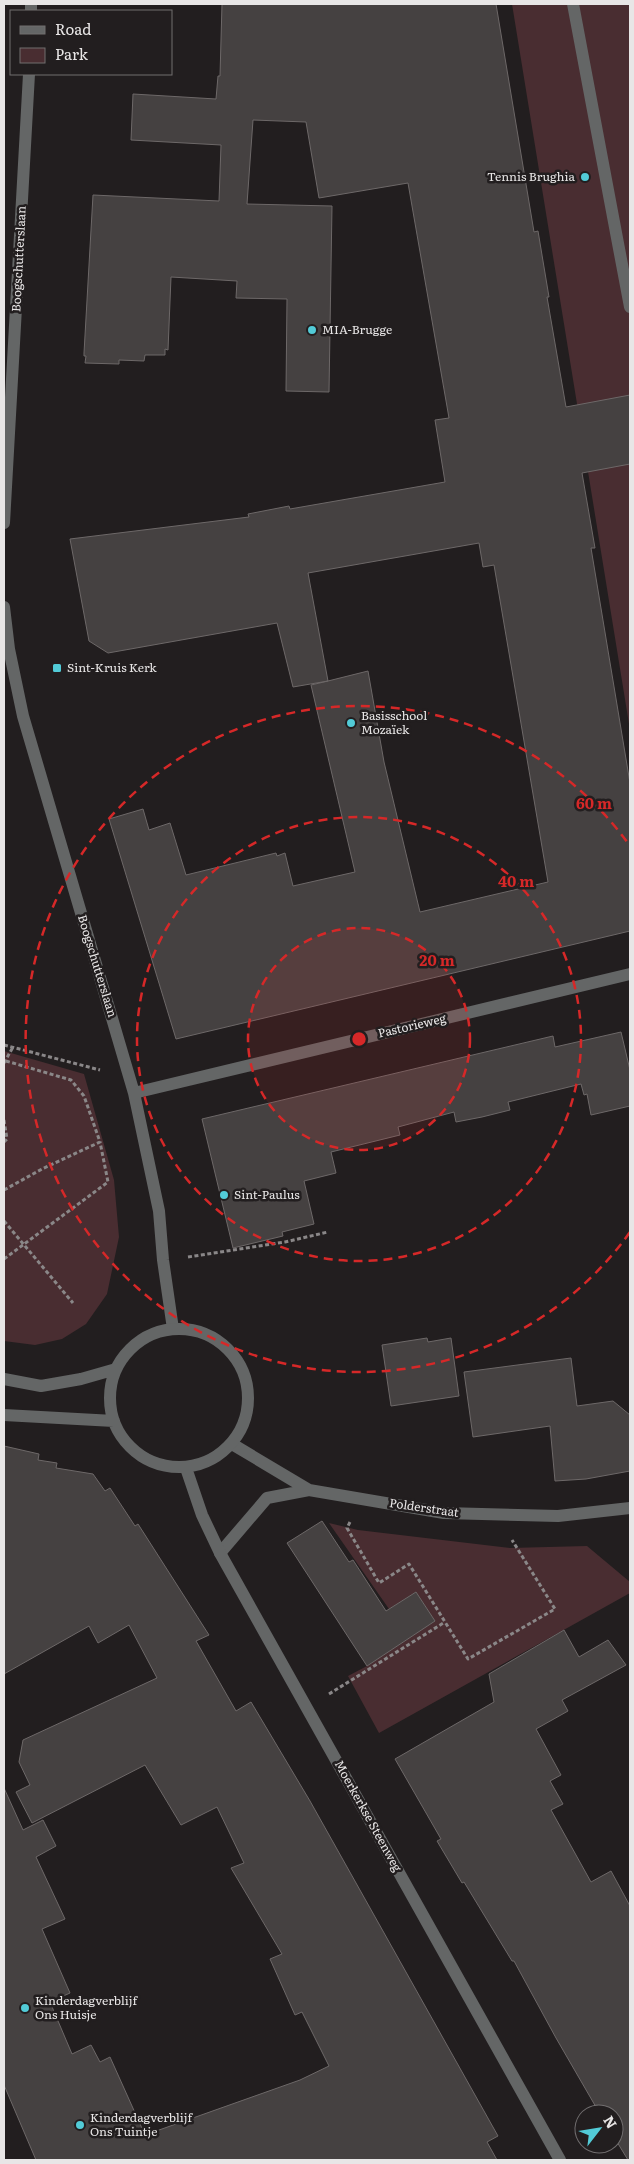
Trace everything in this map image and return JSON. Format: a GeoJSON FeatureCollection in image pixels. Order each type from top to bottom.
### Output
{"type":"FeatureCollection","features":[{"type":"Feature","properties":{"kind":"street"},"geometry":{"type":"LineString","coordinates":[[573,4],[630,307]]}},
{"type":"Feature","properties":{"kind":"street","name":"Boogschutterslaan"},"geometry":{"type":"LineString","coordinates":[[4,523],[5,473],[29,75]]}},
{"type":"Feature","properties":{"kind":"street","name":"Boogschutterslaan"},"geometry":{"type":"LineString","coordinates":[[4,607],[9,649],[22,716],[134,1093],[159,1211],[163,1260],[173,1329]]}},
{"type":"Feature","properties":{"kind":"street","name":"Pastorieweg"},"geometry":{"type":"LineString","coordinates":[[134,1093],[630,974]]}},
{"type":"Feature","properties":{"kind":"street"},"geometry":{"type":"LineString","coordinates":[[173,1329],[187,1329],[210,1336],[233,1354],[246,1379],[248,1404],[243,1427],[232,1444],[210,1461],[186,1468],[166,1467],[144,1458],[127,1443],[114,1422],[110,1394],[116,1369],[127,1352],[140,1341],[154,1333],[173,1329]]}},
{"type":"Feature","properties":{"kind":"street"},"geometry":{"type":"LineString","coordinates":[[4,1379],[41,1386],[81,1379],[116,1369]]}},
{"type":"Feature","properties":{"kind":"street"},"geometry":{"type":"LineString","coordinates":[[4,1415],[114,1422]]}},
{"type":"Feature","properties":{"kind":"street","name":"Polderstraat"},"geometry":{"type":"LineString","coordinates":[[232,1444],[309,1490],[444,1513],[558,1516],[630,1508]]}},
{"type":"Feature","properties":{"kind":"street","name":"Moerkerkse Steenweg"},"geometry":{"type":"LineString","coordinates":[[186,1468],[202,1515],[220,1552],[560,2160]]}},
{"type":"Feature","properties":{"kind":"street"},"geometry":{"type":"LineString","coordinates":[[220,1552],[267,1498],[309,1490]]}},
{"type":"Feature","properties":{"kind":"path"},"geometry":{"type":"LineString","coordinates":[[4,1045],[130,1078]]}},
{"type":"Feature","properties":{"kind":"path"},"geometry":{"type":"LineString","coordinates":[[4,1259],[108,1182],[100,1142],[84,1096],[71,1080],[5,1062],[13,1047]]}},
{"type":"Feature","properties":{"kind":"path"},"geometry":{"type":"LineString","coordinates":[[4,1120],[7,1140],[4,1142]]}},
{"type":"Feature","properties":{"kind":"path"},"geometry":{"type":"LineString","coordinates":[[4,1190],[42,1169],[100,1142]]}},
{"type":"Feature","properties":{"kind":"path"},"geometry":{"type":"LineString","coordinates":[[4,1221],[73,1303]]}},
{"type":"Feature","properties":{"kind":"path"},"geometry":{"type":"LineString","coordinates":[[163,1260],[285,1242],[328,1232]]}},
{"type":"Feature","properties":{"kind":"path"},"geometry":{"type":"LineString","coordinates":[[360,1499],[347,1528],[379,1583],[409,1564],[468,1659],[555,1609],[495,1514]]}},
{"type":"Feature","properties":{"kind":"path"},"geometry":{"type":"LineString","coordinates":[[307,1707],[445,1622]]}},
{"type":"Feature","properties":{"kind":"green space","name":"Tennis Brughia"},"geometry":{"type":"Polygon","coordinates":[[[512,4],[630,4],[630,730],[512,4]]]}},
{"type":"Feature","properties":{"kind":"green space"},"geometry":{"type":"Polygon","coordinates":[[[4,1051],[84,1074],[114,1180],[119,1237],[107,1294],[86,1324],[62,1339],[35,1345],[4,1341],[4,1051]]]}},
{"type":"Feature","properties":{"kind":"green space"},"geometry":{"type":"Polygon","coordinates":[[[329,1523],[358,1530],[510,1548],[587,1546],[630,1582],[630,1593],[379,1733],[348,1676],[367,1666],[435,1621],[416,1592],[389,1609],[329,1523]]]}},
{"type":"Feature","properties":{"kind":"building"},"geometry":{"type":"Polygon","coordinates":[[[222,4],[496,4],[534,232],[538,231],[566,407],[630,395],[630,464],[582,473],[595,548],[591,548],[630,783],[630,931],[176,1039],[109,819],[143,809],[149,830],[170,823],[186,875],[276,853],[277,856],[285,853],[293,886],[355,872],[311,685],[328,681],[293,687],[277,623],[108,653],[89,641],[70,539],[249,517],[248,514],[289,506],[290,509],[445,482],[435,420],[449,418],[408,183],[319,198],[306,122],[253,120],[247,204],[332,206],[329,392],[286,391],[287,299],[236,298],[237,281],[171,277],[168,350],[165,349],[165,355],[145,355],[144,361],[119,360],[119,364],[85,363],[93,195],[219,201],[221,145],[131,140],[133,94],[216,99],[218,76],[220,76],[222,4]],[[479,543],[308,573],[328,681],[368,671],[384,762],[420,912],[548,882],[494,565],[483,567],[479,543]]]}},
{"type":"Feature","properties":{"kind":"building"},"geometry":{"type":"Polygon","coordinates":[[[621,1032],[630,1070],[630,1106],[591,1115],[587,1094],[584,1095],[581,1084],[508,1102],[510,1110],[482,1117],[456,1122],[454,1112],[398,1127],[400,1135],[331,1152],[336,1173],[304,1181],[314,1224],[282,1232],[283,1236],[233,1248],[202,1119],[553,1036],[555,1047],[621,1032]]]}},
{"type":"Feature","properties":{"kind":"building"},"geometry":{"type":"Polygon","coordinates":[[[427,1338],[428,1342],[451,1338],[459,1396],[391,1406],[382,1345],[427,1338]]]}},
{"type":"Feature","properties":{"kind":"building"},"geometry":{"type":"Polygon","coordinates":[[[571,1358],[577,1406],[613,1401],[630,1415],[630,1471],[586,1479],[555,1481],[550,1426],[473,1437],[464,1372],[571,1358]]]}},
{"type":"Feature","properties":{"kind":"building"},"geometry":{"type":"Polygon","coordinates":[[[4,1446],[39,1454],[38,1460],[57,1463],[56,1468],[93,1474],[105,1491],[110,1488],[135,1526],[138,1524],[209,1635],[196,1641],[236,1711],[251,1702],[310,1801],[498,2136],[487,2142],[497,2160],[36,2160],[4,2085],[4,1788],[23,1830],[43,1820],[56,1846],[36,1857],[65,1919],[42,1929],[70,1993],[50,2002],[72,2054],[91,2045],[100,2062],[110,2057],[145,2135],[300,2080],[329,2066],[302,2012],[295,2015],[270,1959],[282,1954],[231,1868],[244,1863],[217,1807],[181,1825],[145,1765],[32,1823],[16,1792],[30,1785],[19,1762],[23,1740],[157,1678],[129,1625],[98,1643],[89,1626],[4,1674],[4,1446]]]}},
{"type":"Feature","properties":{"kind":"building"},"geometry":{"type":"Polygon","coordinates":[[[322,1521],[349,1562],[353,1560],[386,1611],[416,1592],[435,1621],[367,1666],[287,1543],[322,1521]]]}},
{"type":"Feature","properties":{"kind":"building"},"geometry":{"type":"Polygon","coordinates":[[[564,1630],[579,1657],[608,1640],[626,1665],[562,1700],[568,1711],[536,1729],[561,1775],[550,1781],[563,1804],[551,1810],[591,1882],[611,1871],[630,1906],[630,2160],[624,2153],[624,2104],[594,2104],[514,1961],[512,1961],[437,1841],[441,1839],[395,1759],[494,1702],[489,1674],[564,1630]]]}},
{"type":"Feature","properties":{"kind":"place","name":"Tennis Brughia"},"geometry":{"type":"Point","coordinates":[585,177]}},
{"type":"Feature","properties":{"kind":"place","name":"MIA-Brugge"},"geometry":{"type":"Point","coordinates":[312,330]}},
{"type":"Feature","properties":{"kind":"place","name":"Sint-Kruis Kerk"},"geometry":{"type":"Point","coordinates":[57,668]}},
{"type":"Feature","properties":{"kind":"place","name":"Basisschool Mozaïek"},"geometry":{"type":"Point","coordinates":[351,723]}},
{"type":"Feature","properties":{"kind":"place","name":"Sint-Paulus"},"geometry":{"type":"Point","coordinates":[224,1195]}},
{"type":"Feature","properties":{"kind":"place","name":"Kinderdagverblijf Ons Huisje"},"geometry":{"type":"Point","coordinates":[25,2008]}},
{"type":"Feature","properties":{"kind":"place","name":"Kinderdagverblijf Ons Tuintje"},"geometry":{"type":"Point","coordinates":[80,2125]}}]}
